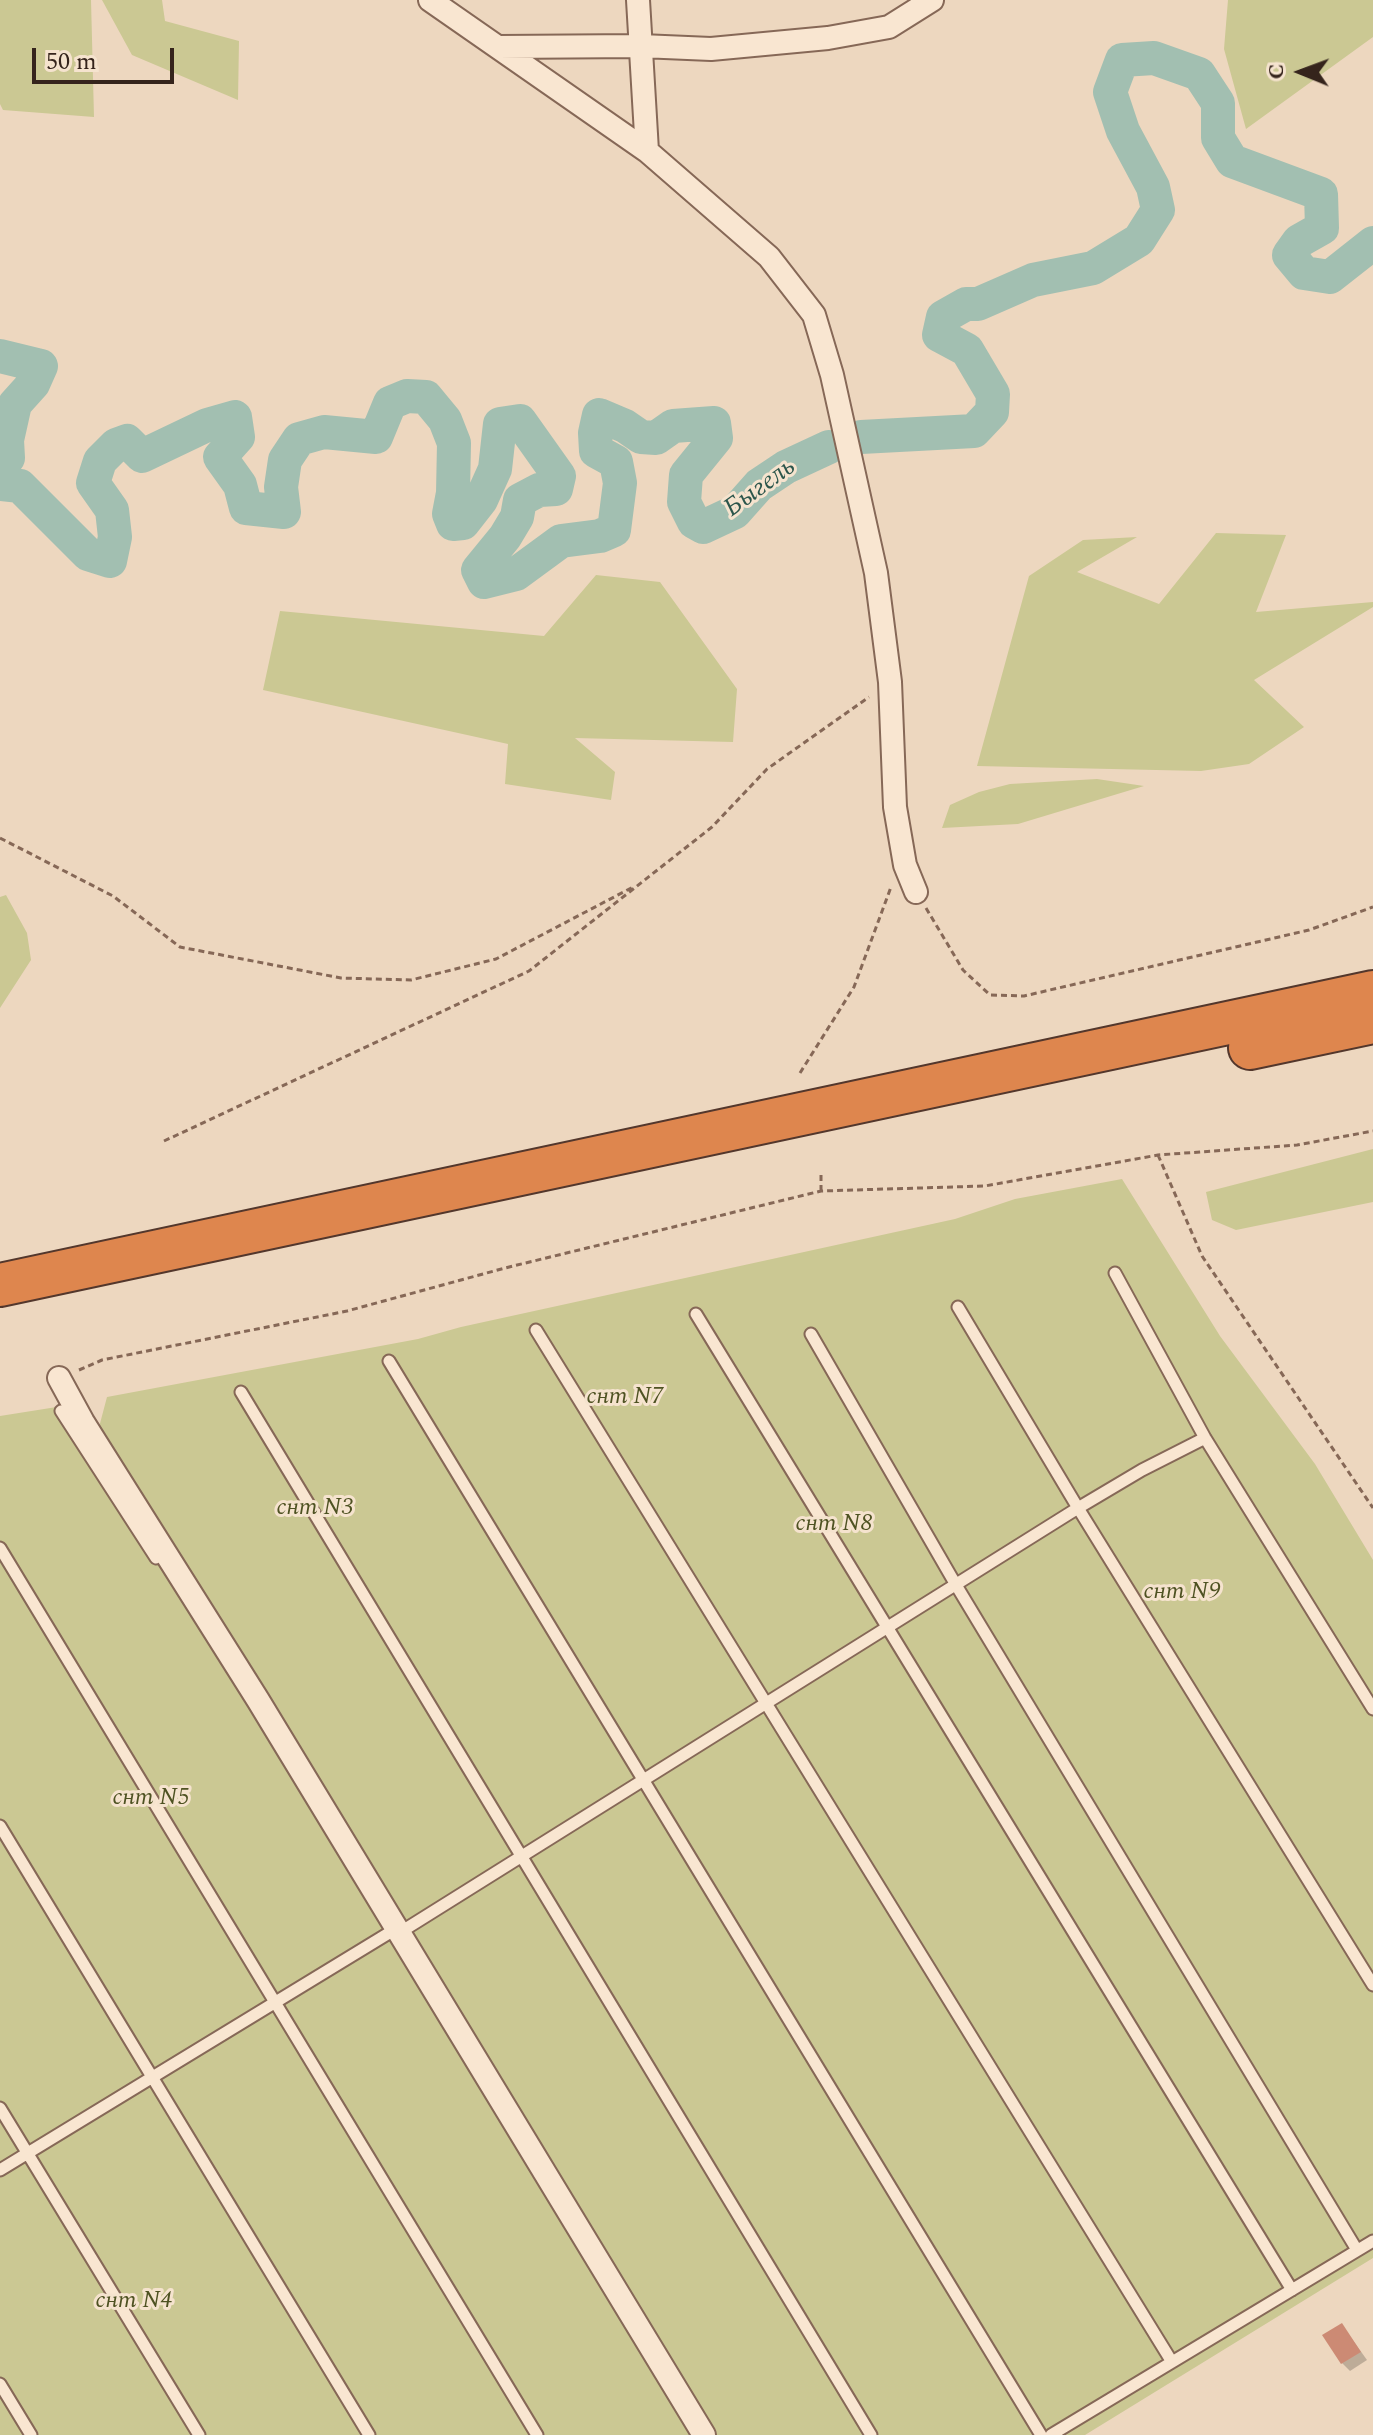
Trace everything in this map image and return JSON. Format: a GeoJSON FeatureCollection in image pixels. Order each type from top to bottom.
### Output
{"type":"FeatureCollection","features":[{"type":"Feature","properties":{"kind":"highway"},"geometry":{"type":"LineString","coordinates":[[0,1285],[1373,992]]}},
{"type":"Feature","properties":{"kind":"highway"},"geometry":{"type":"LineString","coordinates":[[0,1312],[1373,1022]]}},
{"type":"Feature","properties":{"kind":"street"},"geometry":{"type":"LineString","coordinates":[[430,0],[647,151],[769,257],[814,315],[832,375],[876,573],[890,682],[895,807],[905,865],[916,892]]}},
{"type":"Feature","properties":{"kind":"street"},"geometry":{"type":"LineString","coordinates":[[638,0],[647,151]]}},
{"type":"Feature","properties":{"kind":"street"},"geometry":{"type":"LineString","coordinates":[[498,47],[711,49],[828,38],[889,27],[932,0]]}},
{"type":"Feature","properties":{"kind":"street"},"geometry":{"type":"LineString","coordinates":[[59,1378],[83,1422],[258,1700],[394,1933],[704,2435]]}},
{"type":"Feature","properties":{"kind":"lane"},"geometry":{"type":"LineString","coordinates":[[1115,1273],[1205,1438],[1373,1709]]}},
{"type":"Feature","properties":{"kind":"lane"},"geometry":{"type":"LineString","coordinates":[[958,1307],[1078,1508],[1373,1985]]}},
{"type":"Feature","properties":{"kind":"lane"},"geometry":{"type":"LineString","coordinates":[[696,1314],[1292,2290]]}},
{"type":"Feature","properties":{"kind":"lane"},"geometry":{"type":"LineString","coordinates":[[536,1330],[1172,2362]]}},
{"type":"Feature","properties":{"kind":"lane"},"geometry":{"type":"LineString","coordinates":[[811,1334],[956,1585],[1357,2250]]}},
{"type":"Feature","properties":{"kind":"lane"},"geometry":{"type":"LineString","coordinates":[[389,1361],[1041,2435]]}},
{"type":"Feature","properties":{"kind":"lane"},"geometry":{"type":"LineString","coordinates":[[241,1392],[871,2435]]}},
{"type":"Feature","properties":{"kind":"lane"},"geometry":{"type":"LineString","coordinates":[[61,1411],[394,1933],[692,2435]]}},
{"type":"Feature","properties":{"kind":"lane"},"geometry":{"type":"LineString","coordinates":[[0,2170],[521,1856],[1078,1508],[1205,1438]]}},
{"type":"Feature","properties":{"kind":"lane"},"geometry":{"type":"LineString","coordinates":[[0,1548],[537,2435]]}},
{"type":"Feature","properties":{"kind":"lane"},"geometry":{"type":"LineString","coordinates":[[0,1826],[369,2435]]}},
{"type":"Feature","properties":{"kind":"lane"},"geometry":{"type":"LineString","coordinates":[[0,2108],[199,2435]]}},
{"type":"Feature","properties":{"kind":"lane"},"geometry":{"type":"LineString","coordinates":[[1051,2435],[1373,2241]]}},
{"type":"Feature","properties":{"kind":"lane"},"geometry":{"type":"LineString","coordinates":[[0,2384],[31,2435]]}},
{"type":"Feature","properties":{"kind":"path"},"geometry":{"type":"LineString","coordinates":[[164,1141],[529,971],[712,827],[767,769],[890,682]]}},
{"type":"Feature","properties":{"kind":"path"},"geometry":{"type":"LineString","coordinates":[[0,838],[113,896],[180,947],[341,978],[411,980],[496,959],[641,883]]}},
{"type":"Feature","properties":{"kind":"path"},"geometry":{"type":"LineString","coordinates":[[800,1073],[854,987],[894,878],[905,865]]}},
{"type":"Feature","properties":{"kind":"path"},"geometry":{"type":"LineString","coordinates":[[916,892],[963,970],[990,995],[1024,996],[1309,930],[1373,907]]}},
{"type":"Feature","properties":{"kind":"path"},"geometry":{"type":"LineString","coordinates":[[59,1378],[102,1360],[347,1311],[505,1268],[821,1191],[985,1186],[1158,1155],[1297,1145],[1373,1131]]}},
{"type":"Feature","properties":{"kind":"path"},"geometry":{"type":"LineString","coordinates":[[1158,1155],[1202,1256],[1373,1508]]}},
{"type":"Feature","properties":{"kind":"path"},"geometry":{"type":"LineString","coordinates":[[821,1172],[821,1191]]}},
{"type":"Feature","properties":{"kind":"green space"},"geometry":{"type":"Polygon","coordinates":[[[0,0],[91,0],[94,117],[3,110],[0,104],[0,0]]]}},
{"type":"Feature","properties":{"kind":"green space"},"geometry":{"type":"Polygon","coordinates":[[[102,0],[162,0],[165,21],[239,41],[238,100],[132,55],[102,0]]]}},
{"type":"Feature","properties":{"kind":"green space"},"geometry":{"type":"Polygon","coordinates":[[[1228,0],[1373,0],[1373,37],[1246,129],[1224,49],[1228,0]]]}},
{"type":"Feature","properties":{"kind":"green space"},"geometry":{"type":"Polygon","coordinates":[[[1216,533],[1286,535],[1256,612],[1373,602],[1373,607],[1254,680],[1304,727],[1249,764],[1201,771],[977,766],[1029,576],[1083,540],[1137,537],[1077,572],[1159,604],[1216,533]]]}},
{"type":"Feature","properties":{"kind":"green space"},"geometry":{"type":"Polygon","coordinates":[[[596,575],[660,582],[737,689],[733,742],[575,738],[615,772],[611,800],[505,784],[508,744],[263,690],[280,611],[544,636],[596,575]]]}},
{"type":"Feature","properties":{"kind":"green space"},"geometry":{"type":"Polygon","coordinates":[[[1097,779],[1144,786],[1018,824],[942,828],[950,805],[979,792],[1010,784],[1097,779]]]}},
{"type":"Feature","properties":{"kind":"green space"},"geometry":{"type":"Polygon","coordinates":[[[6,895],[27,933],[31,960],[0,1008],[0,897],[6,895]]]}},
{"type":"Feature","properties":{"kind":"green space"},"geometry":{"type":"Polygon","coordinates":[[[1373,1149],[1373,1202],[1236,1230],[1212,1220],[1206,1192],[1373,1149]]]}},
{"type":"Feature","properties":{"kind":"green space"},"geometry":{"type":"Polygon","coordinates":[[[1122,1179],[1220,1336],[1315,1464],[1373,1560],[1373,2258],[1085,2435],[710,2435],[98,1431],[107,1397],[418,1339],[955,1219],[1015,1199],[1122,1179]]]}},
{"type":"Feature","properties":{"kind":"green space","name":"снт N5"},"geometry":{"type":"Polygon","coordinates":[[[63,1406],[272,1729],[697,2435],[0,2435],[0,1416],[63,1406]]]}},
{"type":"Feature","properties":{"kind":"building"},"geometry":{"type":"Polygon","coordinates":[[[1342,2323],[1361,2352],[1341,2364],[1322,2335],[1342,2323]]]}},
{"type":"Feature","properties":{"kind":"waterway","name":"Быгель"},"geometry":{"type":"LineString","coordinates":[[861,437],[974,431],[992,412],[993,394],[967,350],[939,335],[943,317],[966,304],[978,304],[1033,280],[1093,268],[1139,240],[1158,210],[1153,187],[1123,131],[1110,92],[1122,60],[1154,58],[1199,74],[1218,103],[1218,138],[1232,161],[1321,194],[1322,228],[1299,241],[1289,255],[1304,273],[1330,277],[1373,243]]}},
{"type":"Feature","properties":{"kind":"waterway","name":"Быгель"},"geometry":{"type":"LineString","coordinates":[[0,356],[41,366],[33,384],[15,404],[7,440],[8,458],[0,460]]}},
{"type":"Feature","properties":{"kind":"waterway","name":"Быгель"},"geometry":{"type":"LineString","coordinates":[[0,484],[20,486],[88,554],[110,561],[115,537],[112,510],[93,483],[100,461],[116,445],[127,441],[142,456],[207,425],[235,417],[238,437],[220,457],[240,485],[246,508],[284,512],[281,487],[285,460],[299,439],[324,432],[376,437],[390,403],[407,396],[426,397],[445,420],[454,443],[453,493],[449,514],[453,524],[463,523],[481,500],[495,469],[500,424],[520,421],[559,476],[556,489],[539,490],[520,500],[517,517],[478,570],[484,582],[516,574],[561,541],[600,536],[614,530],[620,483],[616,462],[596,451],[595,433],[599,415],[641,437],[656,438],[673,426],[714,423],[716,438],[686,475],[684,502],[694,522],[703,527],[735,512],[759,485],[786,467],[829,447]]}},
{"type":"Feature","properties":{"kind":"park label","name":"снт N7"},"geometry":{"type":"Point","coordinates":[625,1398]}},
{"type":"Feature","properties":{"kind":"park label","name":"снт N3"},"geometry":{"type":"Point","coordinates":[315,1509]}},
{"type":"Feature","properties":{"kind":"park label","name":"снт N8"},"geometry":{"type":"Point","coordinates":[834,1525]}},
{"type":"Feature","properties":{"kind":"park label","name":"снт N9"},"geometry":{"type":"Point","coordinates":[1182,1593]}},
{"type":"Feature","properties":{"kind":"park label","name":"снт N4"},"geometry":{"type":"Point","coordinates":[134,2302]}}]}
